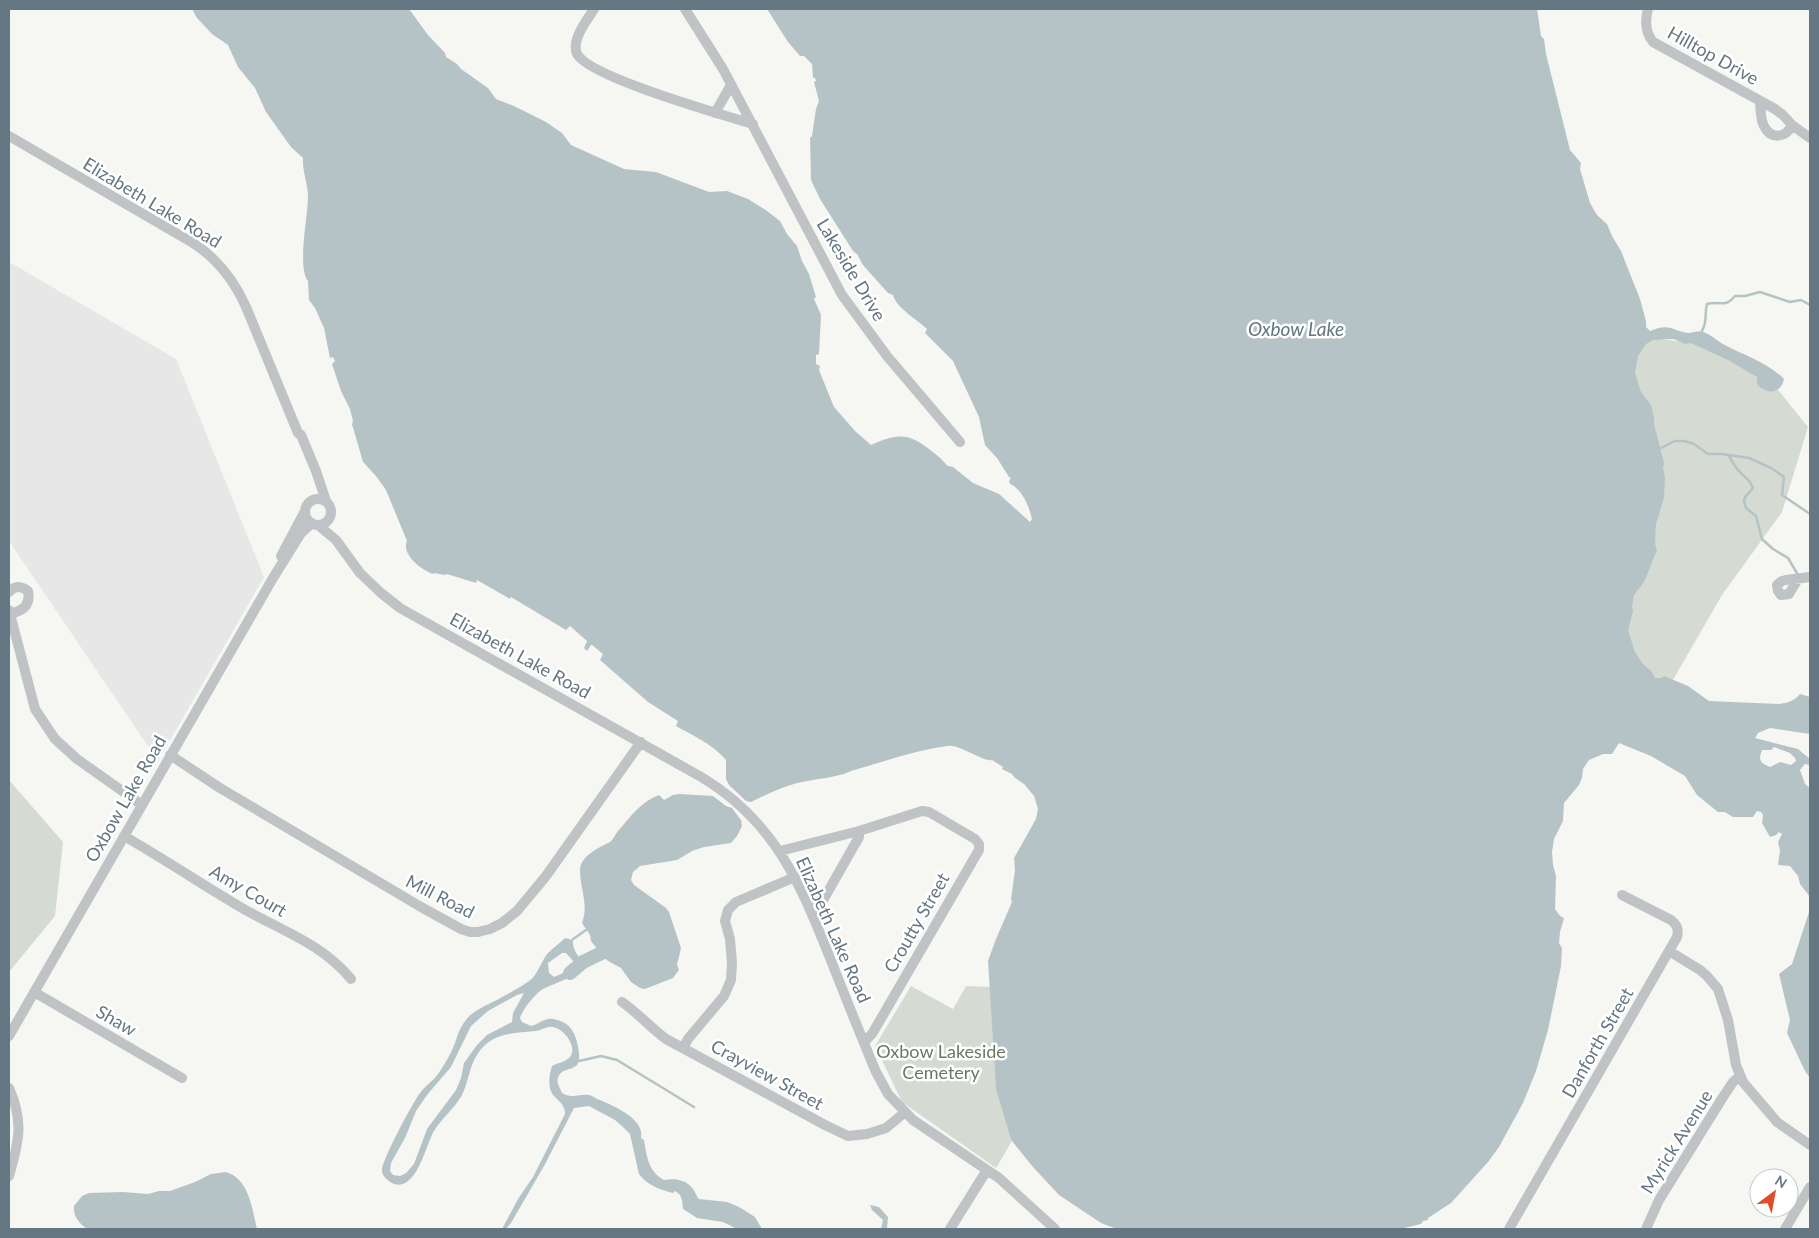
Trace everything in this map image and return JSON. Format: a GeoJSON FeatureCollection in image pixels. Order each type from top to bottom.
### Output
{"type":"FeatureCollection","features":[{"type":"Feature","properties":{"kind":"street"},"geometry":{"type":"LineString","coordinates":[[594,9],[577,40],[578,54],[584,62],[599,71],[625,82],[753,124]]}},
{"type":"Feature","properties":{"kind":"street","name":"Lakeside Drive"},"geometry":{"type":"LineString","coordinates":[[685,9],[709,44],[753,124],[842,295],[887,356],[960,442]]}},
{"type":"Feature","properties":{"kind":"street","name":"Hilltop Drive"},"geometry":{"type":"LineString","coordinates":[[1648,9],[1646,24],[1649,37],[1653,42],[1783,115],[1792,125],[1810,138]]}},
{"type":"Feature","properties":{"kind":"street"},"geometry":{"type":"LineString","coordinates":[[715,113],[731,85]]}},
{"type":"Feature","properties":{"kind":"street","name":"Hilltop Drive"},"geometry":{"type":"LineString","coordinates":[[1760,102],[1761,119],[1768,132],[1779,136],[1784,135],[1792,125]]}},
{"type":"Feature","properties":{"kind":"street","name":"Elizabeth Lake Road"},"geometry":{"type":"LineString","coordinates":[[9,136],[187,240],[221,265],[233,281],[244,302],[298,433],[316,471],[326,501]]}},
{"type":"Feature","properties":{"kind":"street","name":"Elizabeth Lake Road"},"geometry":{"type":"LineString","coordinates":[[298,433],[314,485],[313,500]]}},
{"type":"Feature","properties":{"kind":"street"},"geometry":{"type":"LineString","coordinates":[[319,499],[326,501],[330,509],[330,517],[324,523],[315,524],[307,519],[305,512],[308,504],[313,500],[319,499]]}},
{"type":"Feature","properties":{"kind":"street","name":"Oxbow Lake Road"},"geometry":{"type":"LineString","coordinates":[[273,578],[285,547],[305,512]]}},
{"type":"Feature","properties":{"kind":"street","name":"Elizabeth Lake Road"},"geometry":{"type":"LineString","coordinates":[[330,517],[334,529],[354,555],[362,570],[362,574]]}},
{"type":"Feature","properties":{"kind":"street","name":"Elizabeth Lake Road"},"geometry":{"type":"LineString","coordinates":[[315,524],[329,534],[347,554],[360,573],[387,598],[406,612],[703,778],[727,794],[762,827],[780,851],[795,877],[811,911],[876,1072],[888,1094],[904,1113],[1007,1185],[1055,1229]]}},
{"type":"Feature","properties":{"kind":"street","name":"Oxbow Lake Road"},"geometry":{"type":"LineString","coordinates":[[9,1036],[273,578],[298,537],[315,524]]}},
{"type":"Feature","properties":{"kind":"street"},"geometry":{"type":"LineString","coordinates":[[298,537],[315,533],[329,534]]}},
{"type":"Feature","properties":{"kind":"street"},"geometry":{"type":"LineString","coordinates":[[1798,579],[1810,577]]}},
{"type":"Feature","properties":{"kind":"street"},"geometry":{"type":"LineString","coordinates":[[9,592],[16,587],[28,591],[29,600],[24,609],[9,612],[35,710],[54,739],[76,759],[142,805]]}},
{"type":"Feature","properties":{"kind":"street","name":"Mill Road"},"geometry":{"type":"LineString","coordinates":[[170,755],[202,777],[421,907],[461,929],[478,932],[502,924],[517,911],[546,876],[640,742]]}},
{"type":"Feature","properties":{"kind":"street","name":"Croutty Street"},"geometry":{"type":"LineString","coordinates":[[859,831],[922,811],[975,840],[979,850],[872,1034],[864,1042]]}},
{"type":"Feature","properties":{"kind":"street"},"geometry":{"type":"LineString","coordinates":[[780,851],[859,831],[859,837],[822,902],[811,911]]}},
{"type":"Feature","properties":{"kind":"street","name":"Amy Court"},"geometry":{"type":"LineString","coordinates":[[124,836],[270,924],[313,946],[327,955],[351,979]]}},
{"type":"Feature","properties":{"kind":"street"},"geometry":{"type":"LineString","coordinates":[[683,1048],[688,1039],[724,996],[731,980],[730,939],[725,921],[728,910],[736,902],[795,877]]}},
{"type":"Feature","properties":{"kind":"street","name":"Danforth Street"},"geometry":{"type":"LineString","coordinates":[[1509,1229],[1679,932],[1677,926],[1671,920],[1622,895]]}},
{"type":"Feature","properties":{"kind":"street"},"geometry":{"type":"LineString","coordinates":[[1669,951],[1700,970],[1718,990],[1728,1020],[1736,1065],[1743,1082],[1777,1122],[1810,1145]]}},
{"type":"Feature","properties":{"kind":"street","name":"Shaw"},"geometry":{"type":"LineString","coordinates":[[34,992],[182,1078]]}},
{"type":"Feature","properties":{"kind":"street","name":"Crayview Street"},"geometry":{"type":"LineString","coordinates":[[622,1002],[636,1011],[660,1035],[848,1136],[867,1134],[886,1128],[904,1113]]}},
{"type":"Feature","properties":{"kind":"street","name":"Myrick Avenue"},"geometry":{"type":"LineString","coordinates":[[1646,1229],[1659,1200],[1723,1097],[1733,1082],[1740,1076]]}},
{"type":"Feature","properties":{"kind":"street"},"geometry":{"type":"LineString","coordinates":[[9,1088],[16,1104],[19,1121],[18,1138],[9,1176]]}},
{"type":"Feature","properties":{"kind":"street"},"geometry":{"type":"LineString","coordinates":[[950,1229],[987,1170]]}},
{"type":"Feature","properties":{"kind":"street"},"geometry":{"type":"LineString","coordinates":[[1785,1229],[1810,1187]]}},
{"type":"Feature","properties":{"kind":"shaded area"},"geometry":{"type":"Polygon","coordinates":[[[9,262],[176,359],[264,577],[158,761],[9,541],[9,262]]]}},
{"type":"Feature","properties":{"kind":"green space"},"geometry":{"type":"Polygon","coordinates":[[[1638,337],[1708,344],[1771,381],[1808,427],[1782,512],[1722,595],[1659,704],[1603,646],[1638,337]]]}},
{"type":"Feature","properties":{"kind":"green space"},"geometry":{"type":"Polygon","coordinates":[[[9,780],[63,842],[55,916],[9,972],[9,780]]]}},
{"type":"Feature","properties":{"kind":"green space","name":"Oxbow Lakeside Cemetery"},"geometry":{"type":"Polygon","coordinates":[[[911,986],[953,1009],[966,986],[991,987],[995,1073],[999,1097],[1012,1141],[996,1168],[902,1102],[875,1046],[911,986]]]}},
{"type":"Feature","properties":{"kind":"water","name":"Oxbow Lake"},"geometry":{"type":"Polygon","coordinates":[[[192,9],[409,9],[428,35],[445,53],[446,57],[488,88],[496,99],[546,122],[562,133],[571,145],[624,169],[656,172],[709,192],[727,191],[748,199],[780,221],[787,234],[797,246],[809,274],[816,297],[814,299],[821,315],[819,354],[816,355],[816,364],[820,366],[819,370],[834,407],[856,432],[871,445],[891,437],[900,436],[914,440],[973,483],[999,494],[1030,522],[1032,519],[1024,498],[1010,484],[1011,478],[985,445],[979,417],[953,361],[925,333],[927,329],[898,305],[893,295],[888,293],[863,265],[820,199],[811,180],[810,138],[819,101],[814,82],[816,81],[813,78],[812,64],[804,56],[800,56],[788,42],[767,9],[1537,9],[1541,36],[1544,39],[1570,150],[1581,163],[1580,169],[1590,203],[1597,215],[1607,224],[1621,251],[1640,299],[1646,327],[1650,331],[1666,327],[1688,333],[1700,331],[1706,333],[1723,344],[1763,363],[1784,379],[1777,390],[1765,390],[1757,384],[1757,377],[1728,360],[1691,343],[1685,344],[1674,339],[1653,340],[1646,344],[1638,356],[1635,373],[1641,392],[1651,405],[1664,463],[1665,477],[1664,498],[1656,524],[1655,544],[1657,550],[1644,582],[1634,595],[1633,611],[1628,630],[1635,652],[1655,678],[1664,676],[1688,686],[1709,701],[1779,704],[1791,701],[1800,694],[1810,697],[1810,734],[1770,728],[1758,733],[1755,738],[1798,749],[1810,759],[1810,765],[1805,764],[1800,770],[1805,784],[1810,788],[1810,897],[1790,866],[1778,865],[1780,850],[1778,842],[1782,834],[1779,832],[1770,837],[1762,823],[1763,815],[1761,812],[1757,811],[1753,817],[1733,817],[1725,812],[1718,812],[1697,795],[1685,776],[1651,756],[1619,743],[1612,754],[1603,754],[1589,760],[1583,769],[1579,785],[1564,803],[1563,821],[1554,839],[1552,852],[1556,876],[1555,909],[1564,918],[1559,943],[1562,948],[1561,966],[1548,1030],[1536,1071],[1523,1103],[1499,1147],[1451,1203],[1421,1224],[1400,1229],[1117,1229],[1101,1223],[1059,1195],[1012,1141],[996,1089],[988,961],[1012,902],[1015,870],[1014,858],[1036,819],[1038,809],[1034,796],[1024,784],[992,760],[984,759],[953,746],[948,746],[912,753],[841,775],[795,784],[751,802],[746,801],[729,785],[726,779],[726,760],[721,754],[703,741],[676,726],[678,721],[648,702],[600,660],[603,654],[592,645],[587,651],[584,648],[587,641],[570,626],[566,630],[511,597],[510,599],[477,580],[476,583],[447,574],[433,574],[413,561],[407,551],[407,541],[386,490],[363,462],[352,424],[350,409],[341,391],[332,364],[335,361],[333,357],[330,358],[324,328],[315,308],[309,300],[308,281],[303,265],[308,197],[303,158],[291,147],[266,112],[255,88],[238,67],[228,45],[212,34],[197,18],[192,9]],[[1774,747],[1771,750],[1762,750],[1760,759],[1770,767],[1780,762],[1791,765],[1796,761],[1790,753],[1774,747]]]}},
{"type":"Feature","properties":{"kind":"water"},"geometry":{"type":"Polygon","coordinates":[[[679,794],[713,796],[726,806],[732,808],[741,820],[742,826],[731,843],[704,847],[692,851],[677,860],[640,866],[633,872],[631,880],[634,885],[669,912],[681,948],[677,965],[679,970],[673,978],[645,989],[631,982],[621,968],[608,961],[591,941],[590,935],[582,923],[585,909],[580,870],[583,860],[596,849],[611,841],[642,805],[659,795],[664,800],[679,794]]]}},
{"type":"Feature","properties":{"kind":"water"},"geometry":{"type":"Polygon","coordinates":[[[1810,909],[1810,1078],[1787,1033],[1790,1020],[1779,974],[1792,964],[1810,909]]]}},
{"type":"Feature","properties":{"kind":"water"},"geometry":{"type":"Polygon","coordinates":[[[565,938],[573,940],[573,947],[576,953],[585,963],[572,976],[538,993],[520,1018],[522,1022],[531,1026],[547,1019],[553,1019],[565,1023],[573,1031],[578,1047],[579,1061],[575,1067],[559,1075],[558,1085],[562,1093],[572,1096],[590,1095],[627,1114],[638,1125],[651,1168],[659,1176],[664,1180],[676,1179],[687,1183],[699,1199],[727,1202],[739,1207],[755,1217],[762,1229],[737,1229],[723,1222],[697,1218],[683,1209],[682,1199],[678,1193],[675,1191],[673,1193],[668,1192],[654,1186],[639,1174],[630,1134],[615,1120],[589,1106],[574,1108],[544,1166],[511,1223],[506,1229],[502,1229],[518,1199],[533,1177],[565,1114],[562,1105],[552,1094],[550,1078],[552,1066],[569,1058],[572,1050],[566,1035],[553,1027],[494,1038],[483,1047],[475,1059],[462,1095],[434,1131],[415,1174],[402,1184],[394,1184],[384,1177],[382,1173],[383,1165],[398,1132],[420,1093],[436,1077],[443,1066],[466,1019],[476,1011],[529,981],[535,975],[548,953],[565,938]],[[562,953],[548,963],[549,973],[554,977],[570,970],[575,963],[566,953],[562,953]],[[524,993],[488,1011],[471,1026],[451,1067],[416,1111],[405,1138],[391,1163],[390,1171],[393,1175],[400,1176],[406,1173],[414,1164],[427,1129],[456,1090],[464,1063],[487,1035],[512,1022],[513,1013],[524,993]]]}},
{"type":"Feature","properties":{"kind":"water"},"geometry":{"type":"Polygon","coordinates":[[[226,1172],[240,1181],[245,1188],[257,1229],[88,1229],[79,1222],[74,1213],[74,1206],[82,1196],[89,1193],[123,1192],[148,1194],[170,1191],[211,1174],[226,1172]]]}},
{"type":"Feature","properties":{"kind":"water"},"geometry":{"type":"Polygon","coordinates":[[[870,1205],[879,1207],[888,1217],[887,1229],[881,1229],[883,1220],[872,1210],[870,1205]]]}},
{"type":"Feature","properties":{"kind":"waterway"},"geometry":{"type":"LineString","coordinates":[[1702,331],[1705,324],[1707,304],[1725,303],[1735,296],[1745,296],[1760,292],[1790,302],[1801,300],[1810,305]]}},
{"type":"Feature","properties":{"kind":"waterway"},"geometry":{"type":"LineString","coordinates":[[1661,448],[1675,441],[1684,441],[1694,444],[1708,454],[1749,458],[1771,468],[1784,477],[1782,495],[1810,514]]}},
{"type":"Feature","properties":{"kind":"waterway"},"geometry":{"type":"LineString","coordinates":[[1729,456],[1753,488],[1744,501],[1746,508],[1756,516],[1762,539],[1773,549],[1788,558],[1798,575]]}},
{"type":"Feature","properties":{"kind":"waterway"},"geometry":{"type":"LineString","coordinates":[[573,939],[586,930]]}},
{"type":"Feature","properties":{"kind":"waterway"},"geometry":{"type":"LineString","coordinates":[[570,973],[583,962],[618,945]]}},
{"type":"Feature","properties":{"kind":"waterway"},"geometry":{"type":"LineString","coordinates":[[579,1061],[601,1056],[617,1060],[694,1107]]}}]}
